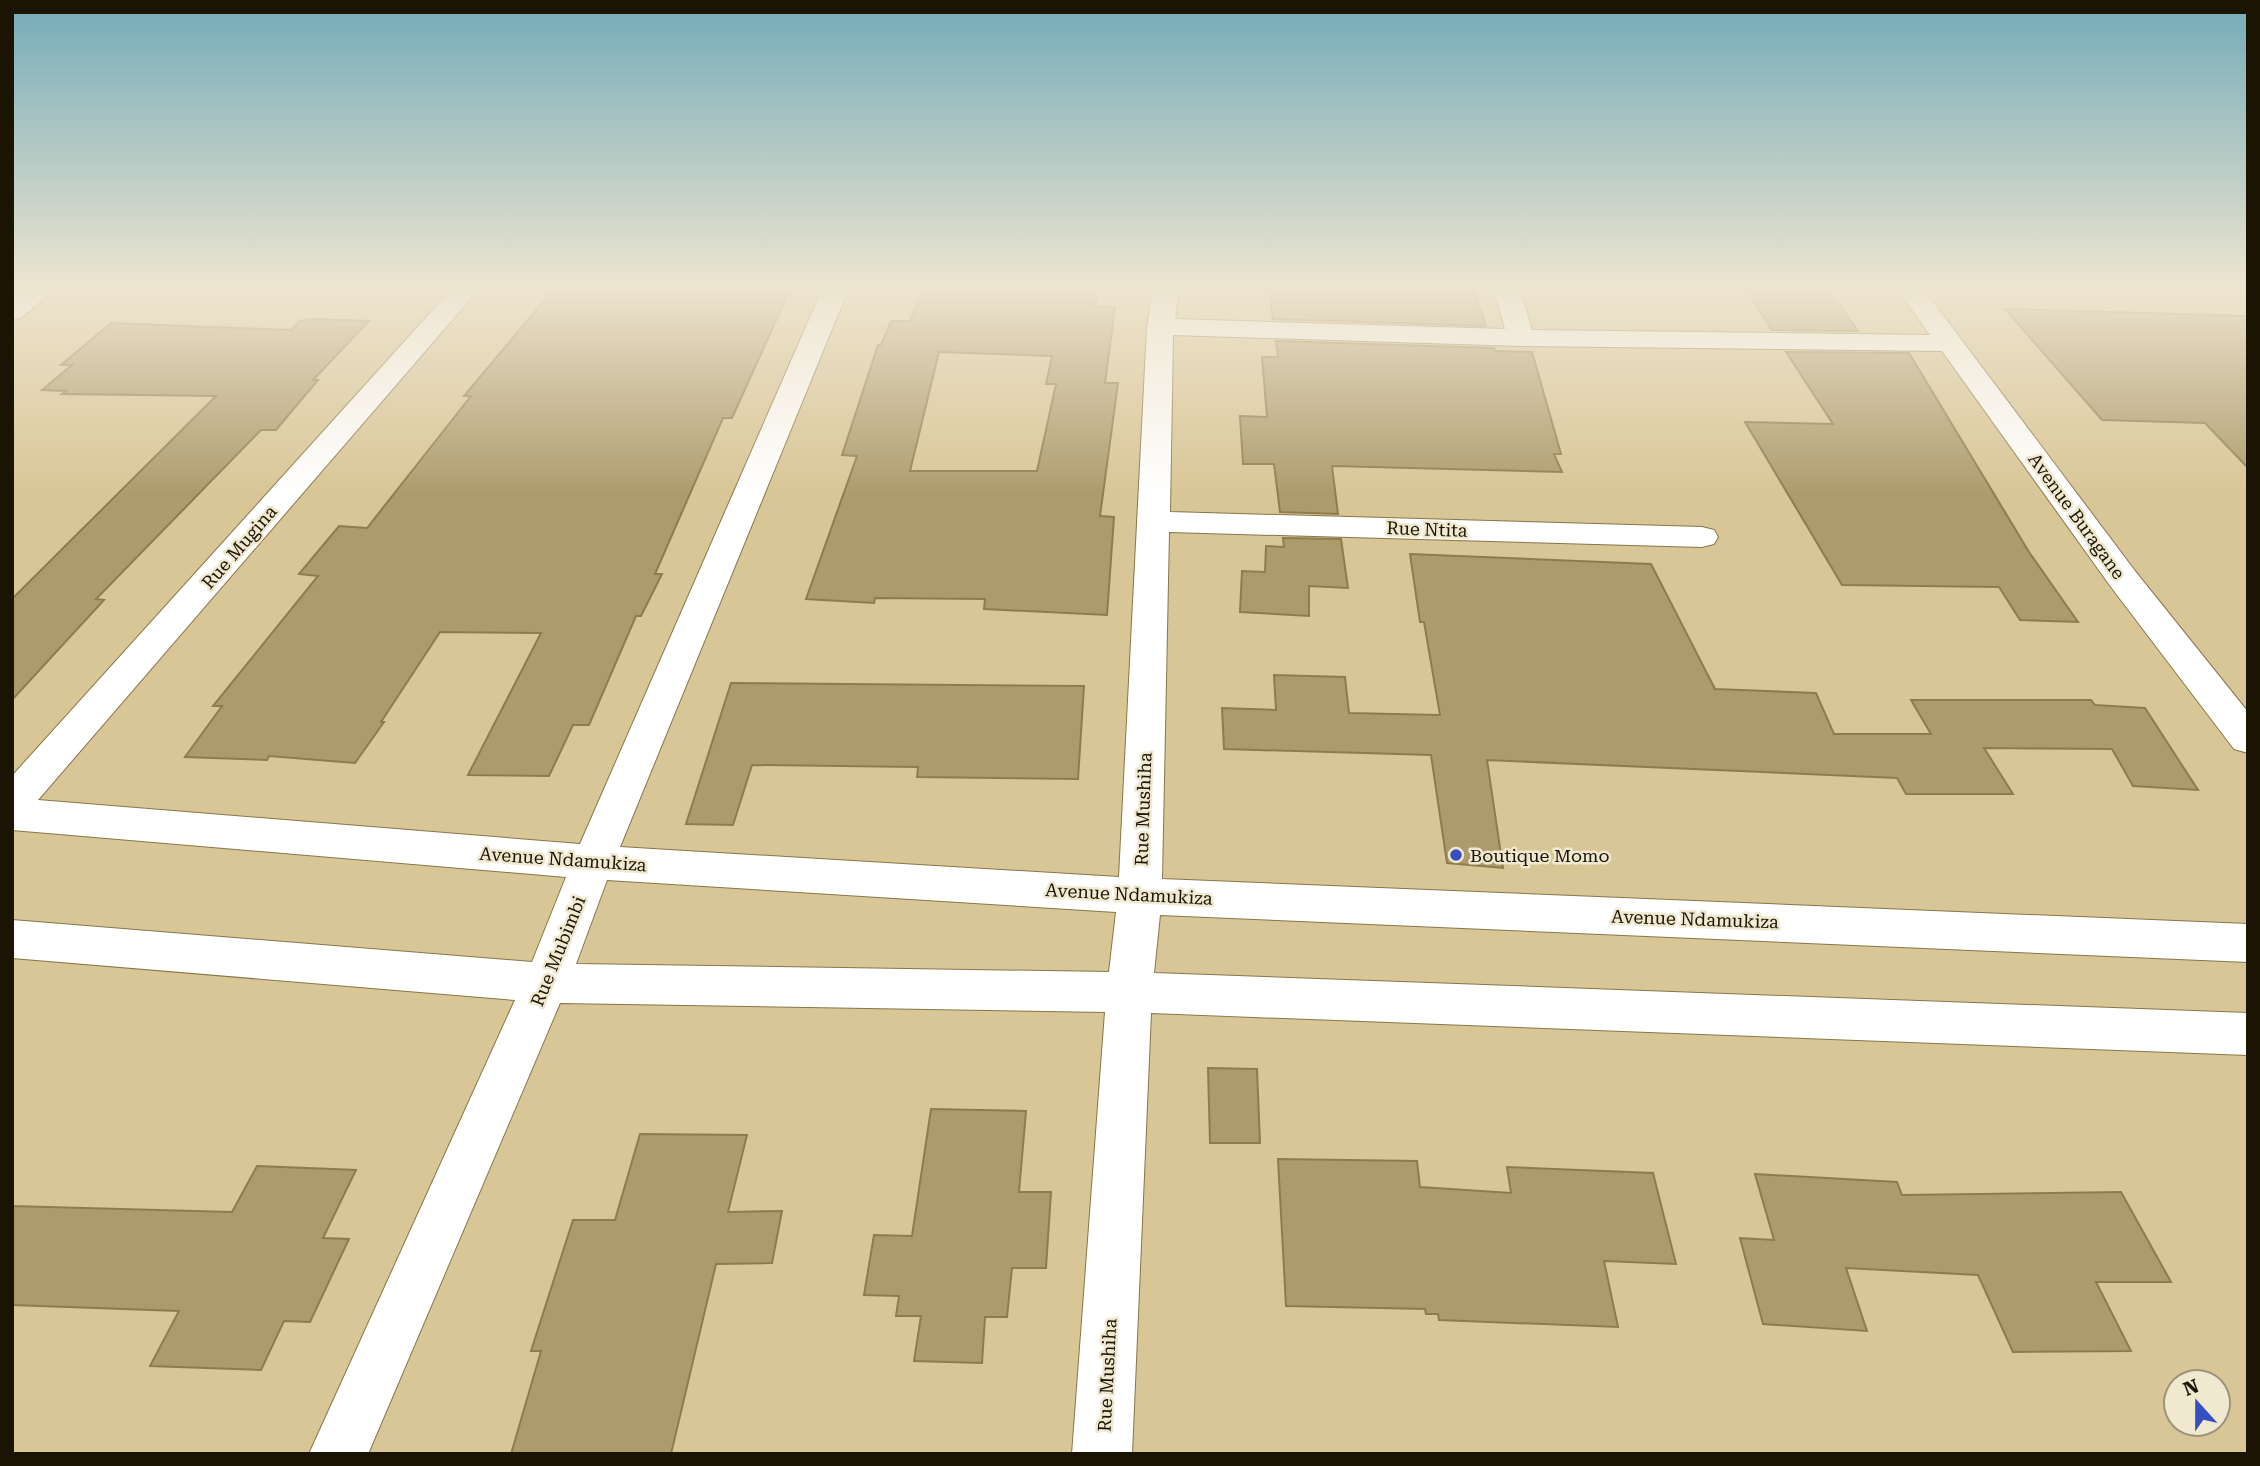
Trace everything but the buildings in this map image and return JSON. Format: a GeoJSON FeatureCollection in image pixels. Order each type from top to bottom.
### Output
{"type":"FeatureCollection","features":[{"type":"Feature","properties":{"kind":"street","name":"Rue Mugina"},"geometry":{"type":"LineString","coordinates":[[12,803],[405,358]]}},
{"type":"Feature","properties":{"kind":"street","name":"Rue Mubimbi"},"geometry":{"type":"LineString","coordinates":[[338,1454],[546,983],[593,862],[806,358]]}},
{"type":"Feature","properties":{"kind":"street","name":"Rue Mushiha"},"geometry":{"type":"LineString","coordinates":[[1102,1454],[1129,992],[1140,896],[1152,521],[1160,358]]}},
{"type":"Feature","properties":{"kind":"street","name":"Avenue Buragane"},"geometry":{"type":"LineString","coordinates":[[1960,358],[2123,579],[2248,739]]}},
{"type":"Feature","properties":{"kind":"street","name":"Rue Ntita"},"geometry":{"type":"LineString","coordinates":[[1152,521],[1702,537]]}},
{"type":"Feature","properties":{"kind":"street","name":"Avenue Ndamukiza"},"geometry":{"type":"LineString","coordinates":[[12,814],[593,862],[1140,896],[2248,943]]}},
{"type":"Feature","properties":{"kind":"street"},"geometry":{"type":"LineString","coordinates":[[12,939],[546,983],[1129,992],[2248,1034]]}},
{"type":"Feature","properties":{"kind":"place","name":"Boutique Momo"},"geometry":{"type":"Point","coordinates":[1456,855]}}]}
